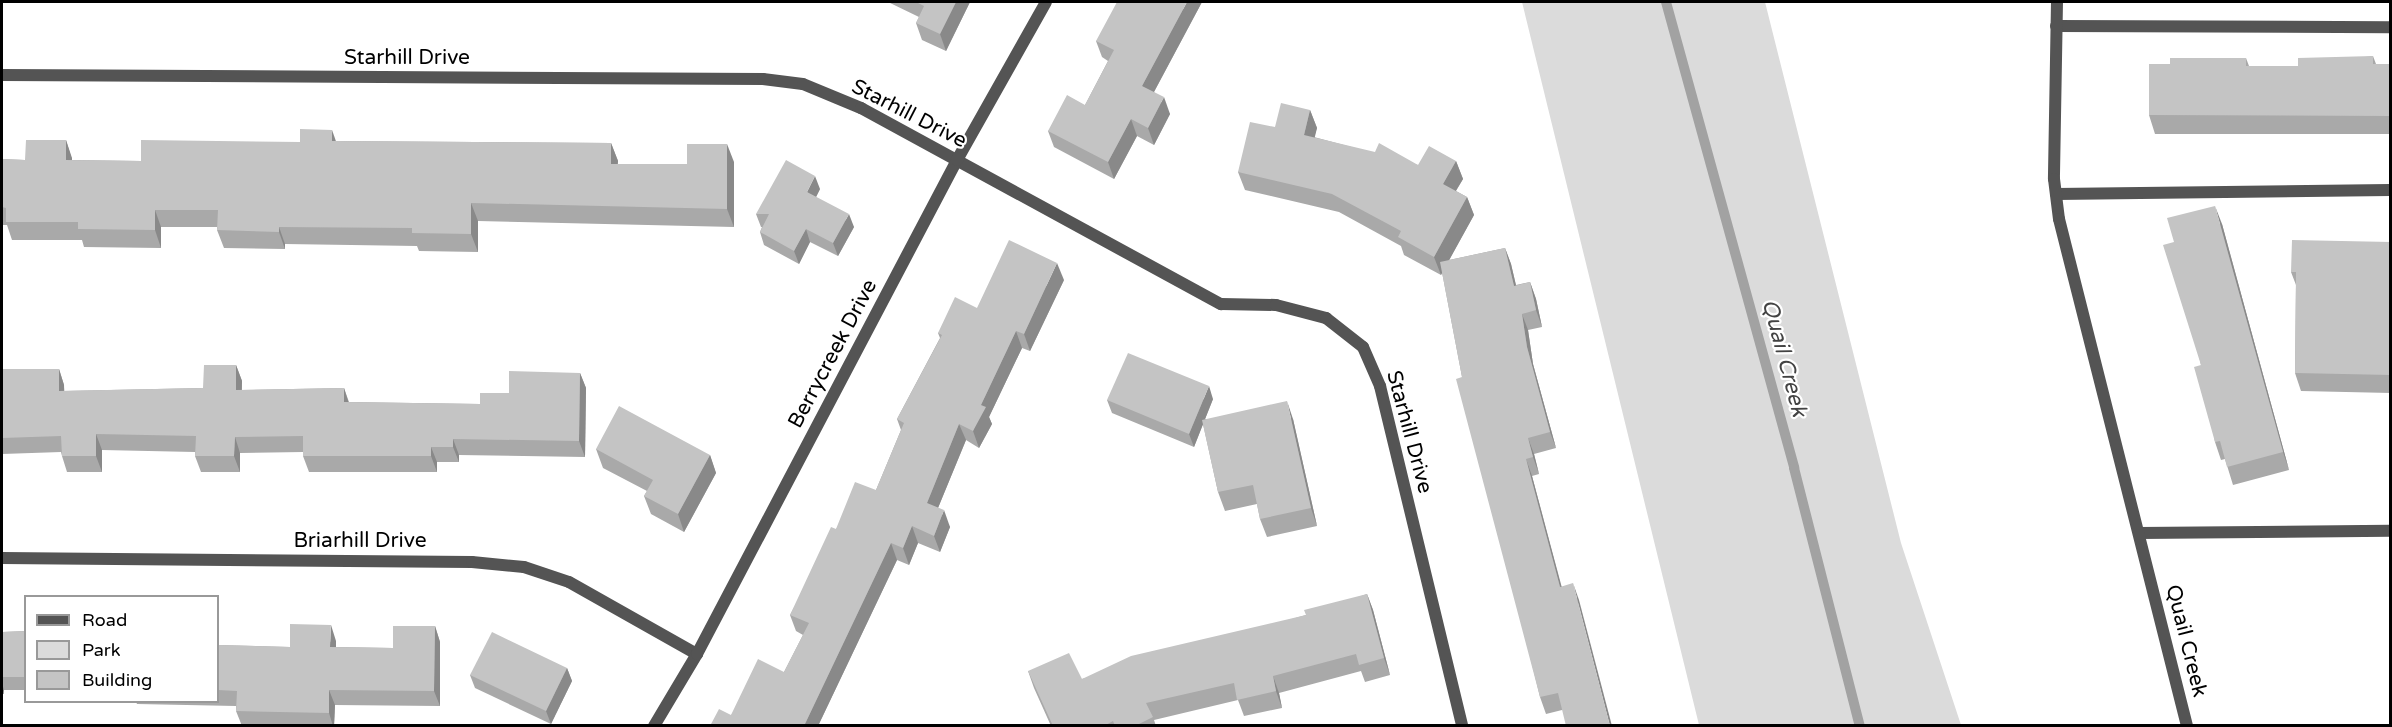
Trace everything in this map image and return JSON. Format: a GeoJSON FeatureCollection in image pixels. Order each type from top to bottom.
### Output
{"type":"FeatureCollection","features":[{"type":"Feature","properties":{"kind":"street","name":"Berrycreek Drive"},"geometry":{"type":"LineString","coordinates":[[654,726],[697,654],[957,160],[1046,2]]}},
{"type":"Feature","properties":{"kind":"street","name":"Quail Creek"},"geometry":{"type":"LineString","coordinates":[[2057,2],[2056,194],[2187,726]]}},
{"type":"Feature","properties":{"kind":"street"},"geometry":{"type":"LineString","coordinates":[[2056,26],[2391,27]]}},
{"type":"Feature","properties":{"kind":"street","name":"Starhill Drive"},"geometry":{"type":"LineString","coordinates":[[2,75],[763,79],[813,88],[861,108],[1221,304],[1276,305],[1326,318],[1363,347],[1380,386],[1462,726]]}},
{"type":"Feature","properties":{"kind":"street"},"geometry":{"type":"LineString","coordinates":[[2056,194],[2391,190]]}},
{"type":"Feature","properties":{"kind":"street"},"geometry":{"type":"LineString","coordinates":[[2139,533],[2391,531]]}},
{"type":"Feature","properties":{"kind":"street","name":"Briarhill Drive"},"geometry":{"type":"LineString","coordinates":[[2,558],[472,562],[524,567],[569,582],[697,654]]}},
{"type":"Feature","properties":{"kind":"green space"},"geometry":{"type":"Polygon","coordinates":[[[1522,2],[1765,2],[1901,543],[1961,725],[1699,725],[1522,2]]]}},
{"type":"Feature","properties":{"kind":"building"},"geometry":{"type":"Polygon","coordinates":[[[916,2],[956,2],[940,34],[916,23],[924,6],[916,2]]]}},
{"type":"Feature","properties":{"kind":"building"},"geometry":{"type":"Polygon","coordinates":[[[1117,2],[1187,2],[1142,86],[1164,97],[1148,128],[1131,119],[1108,162],[1048,131],[1067,95],[1085,105],[1114,50],[1096,41],[1117,2]]]}},
{"type":"Feature","properties":{"kind":"building"},"geometry":{"type":"Polygon","coordinates":[[[2373,56],[2373,64],[2391,64],[2391,116],[2149,115],[2149,64],[2170,64],[2170,58],[2246,58],[2246,66],[2298,66],[2298,58],[2373,56]]]}},
{"type":"Feature","properties":{"kind":"building"},"geometry":{"type":"Polygon","coordinates":[[[1281,103],[1310,110],[1304,135],[1375,152],[1379,143],[1418,165],[1429,146],[1456,161],[1443,184],[1467,197],[1434,257],[1398,237],[1401,231],[1332,194],[1238,172],[1250,122],[1275,127],[1281,103]]]}},
{"type":"Feature","properties":{"kind":"building"},"geometry":{"type":"Polygon","coordinates":[[[300,129],[332,130],[332,141],[611,143],[611,164],[687,164],[687,144],[727,144],[727,209],[471,203],[471,234],[412,233],[412,228],[279,227],[279,232],[217,230],[218,210],[155,210],[155,230],[78,229],[78,222],[6,222],[6,208],[2,207],[2,159],[25,160],[26,140],[66,140],[66,160],[141,161],[141,140],[300,142],[300,129]]]}},
{"type":"Feature","properties":{"kind":"building"},"geometry":{"type":"Polygon","coordinates":[[[786,160],[815,176],[807,192],[849,214],[833,243],[806,229],[794,251],[760,232],[769,214],[756,214],[786,160]]]}},
{"type":"Feature","properties":{"kind":"building"},"geometry":{"type":"Polygon","coordinates":[[[2215,206],[2283,452],[2227,467],[2220,441],[2215,442],[2194,367],[2201,365],[2163,245],[2174,242],[2167,218],[2215,206]]]}},
{"type":"Feature","properties":{"kind":"building"},"geometry":{"type":"Polygon","coordinates":[[[1009,240],[1057,263],[1024,334],[1016,331],[981,405],[986,407],[973,431],[959,424],[927,503],[944,510],[934,536],[912,526],[903,548],[891,543],[804,726],[710,726],[719,709],[731,715],[758,659],[784,672],[809,623],[790,615],[831,527],[836,529],[855,482],[876,490],[904,423],[897,419],[942,335],[938,333],[955,297],[977,308],[1009,240]]]}},
{"type":"Feature","properties":{"kind":"building"},"geometry":{"type":"Polygon","coordinates":[[[2292,240],[2391,242],[2391,375],[2295,373],[2296,272],[2291,272],[2292,240]]]}},
{"type":"Feature","properties":{"kind":"building"},"geometry":{"type":"Polygon","coordinates":[[[1505,248],[1514,286],[1530,282],[1536,310],[1522,314],[1527,347],[1550,432],[1528,438],[1533,457],[1526,459],[1560,587],[1573,583],[1610,726],[1566,726],[1558,693],[1540,697],[1456,379],[1462,377],[1440,262],[1505,248]]]}},
{"type":"Feature","properties":{"kind":"building"},"geometry":{"type":"Polygon","coordinates":[[[1128,353],[1209,386],[1189,434],[1107,400],[1128,353]]]}},
{"type":"Feature","properties":{"kind":"building"},"geometry":{"type":"Polygon","coordinates":[[[204,365],[236,365],[236,390],[344,388],[344,402],[480,404],[480,393],[509,393],[509,371],[580,373],[579,441],[453,439],[453,447],[431,447],[431,456],[303,456],[303,436],[235,437],[234,456],[195,456],[196,436],[96,434],[96,456],[62,456],[61,436],[2,438],[2,369],[59,369],[59,391],[203,388],[204,365]]]}},
{"type":"Feature","properties":{"kind":"building"},"geometry":{"type":"Polygon","coordinates":[[[1287,401],[1311,508],[1260,519],[1253,485],[1218,492],[1202,420],[1287,401]]]}},
{"type":"Feature","properties":{"kind":"building"},"geometry":{"type":"Polygon","coordinates":[[[619,406],[710,455],[678,514],[644,496],[653,480],[596,449],[619,406]]]}},
{"type":"Feature","properties":{"kind":"building"},"geometry":{"type":"Polygon","coordinates":[[[1367,594],[1384,658],[1359,665],[1356,654],[1273,676],[1276,691],[1237,700],[1234,683],[1146,703],[1153,717],[1135,726],[1115,726],[1113,721],[1104,726],[1053,726],[1028,671],[1069,653],[1082,679],[1131,656],[1306,615],[1304,610],[1367,594]]]}},
{"type":"Feature","properties":{"kind":"building"},"geometry":{"type":"Polygon","coordinates":[[[290,624],[331,625],[330,647],[393,648],[393,626],[435,626],[434,691],[329,690],[329,713],[236,711],[237,691],[219,690],[219,645],[290,647],[290,624]]]}},
{"type":"Feature","properties":{"kind":"building"},"geometry":{"type":"Polygon","coordinates":[[[24,631],[24,677],[2,677],[2,632],[24,631]]]}},
{"type":"Feature","properties":{"kind":"building"},"geometry":{"type":"Polygon","coordinates":[[[492,632],[567,668],[546,711],[470,675],[492,632]]]}},
{"type":"Feature","properties":{"kind":"waterway","name":"Quail Creek"},"geometry":{"type":"LineString","coordinates":[[1666,2],[1794,468],[1860,726]]}}]}
